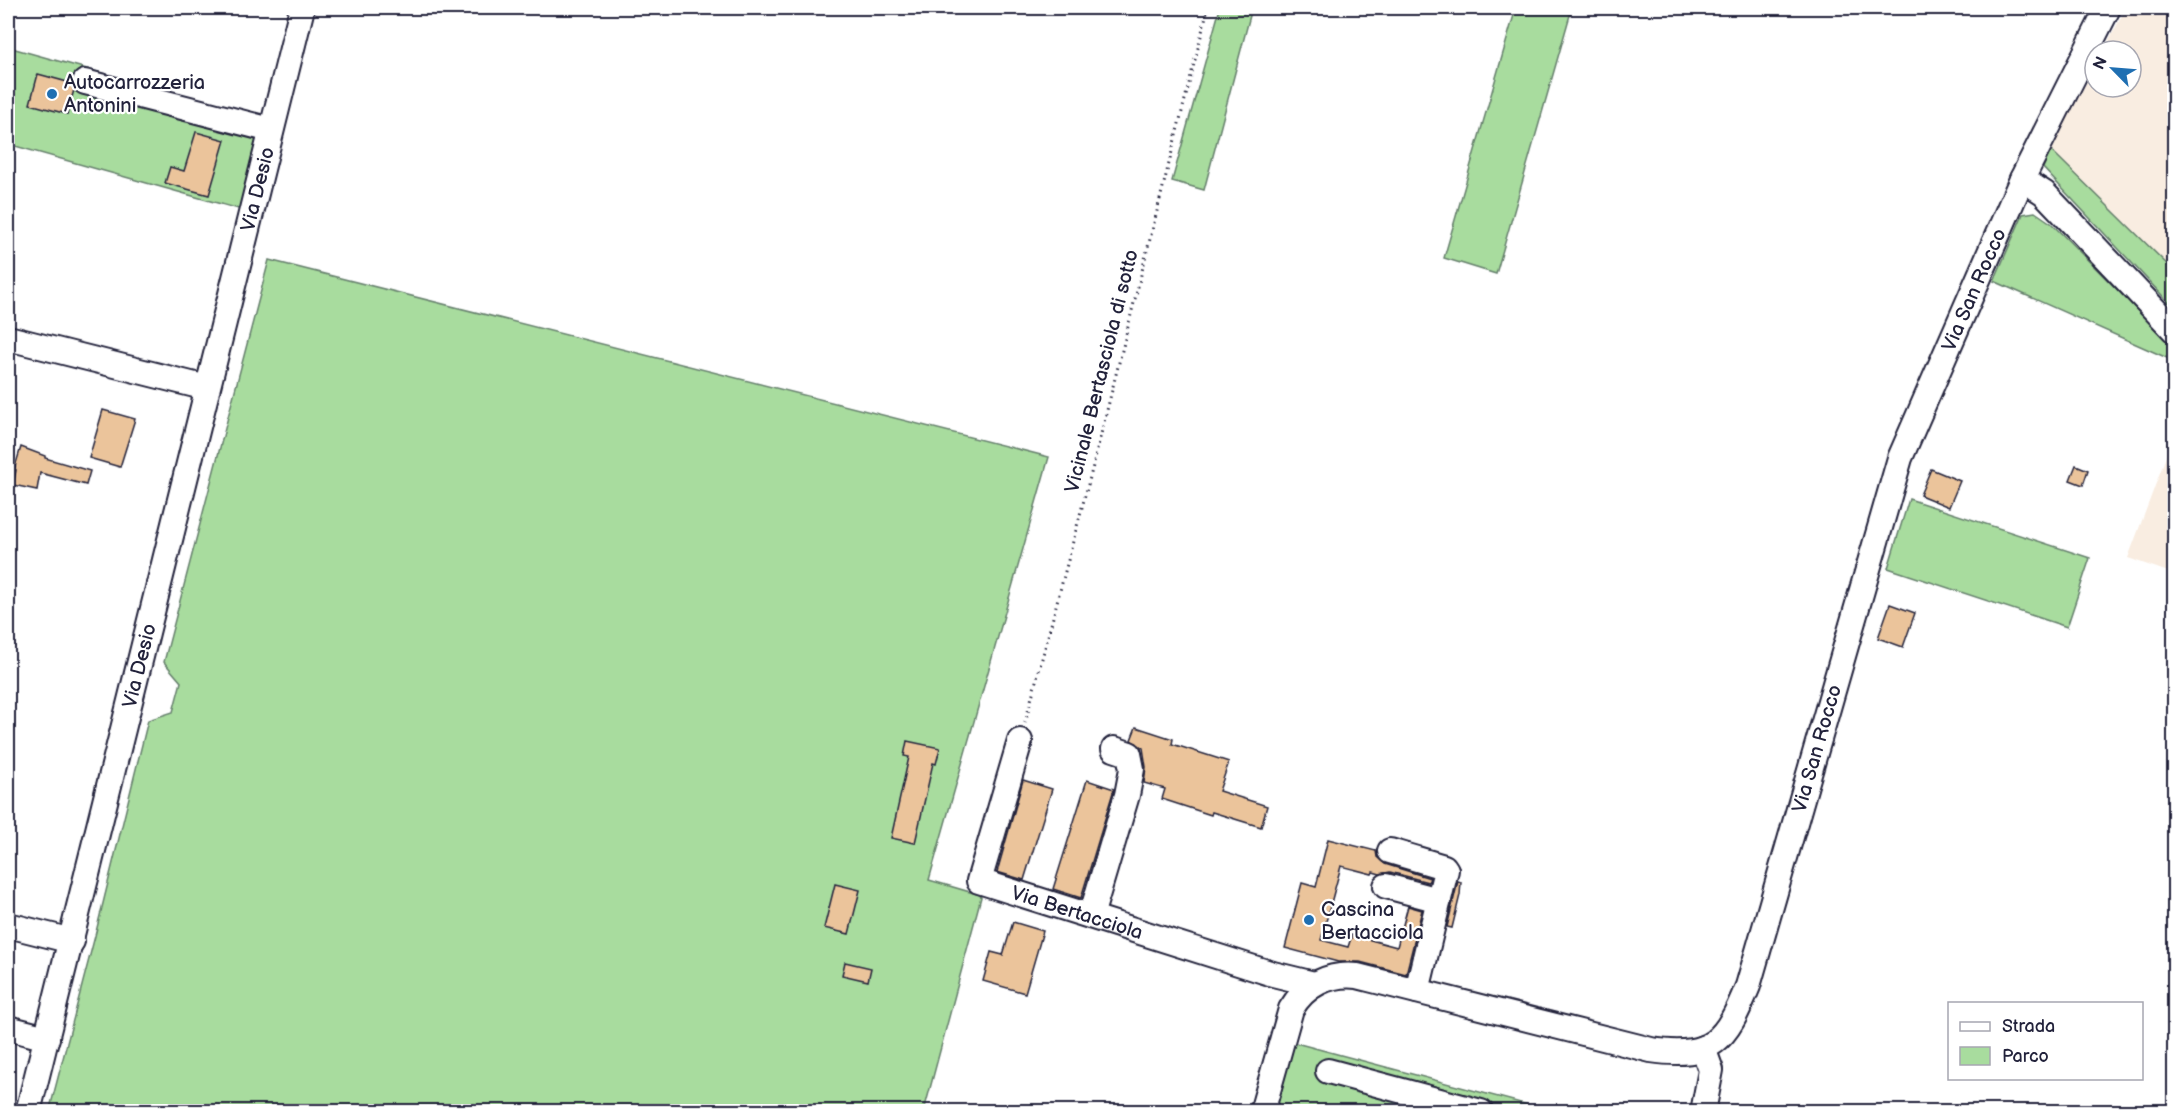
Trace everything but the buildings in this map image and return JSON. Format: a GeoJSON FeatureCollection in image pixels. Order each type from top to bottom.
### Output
{"type":"FeatureCollection","features":[{"type":"Feature","properties":{"kind":"street","name":"Via Desio"},"geometry":{"type":"LineString","coordinates":[[28,1112],[302,8]]}},
{"type":"Feature","properties":{"kind":"street","name":"Via San Rocco"},"geometry":{"type":"LineString","coordinates":[[1424,993],[1651,1050],[1690,1052],[1703,1048],[1726,1032],[1736,1016],[1748,986],[1900,458],[2022,179],[2108,8]]}},
{"type":"Feature","properties":{"kind":"street","name":"Via Desio"},"geometry":{"type":"LineString","coordinates":[[85,82],[271,130]]}},
{"type":"Feature","properties":{"kind":"street"},"geometry":{"type":"LineString","coordinates":[[2022,179],[2044,194],[2175,330]]}},
{"type":"Feature","properties":{"kind":"street"},"geometry":{"type":"LineString","coordinates":[[8,338],[207,388]]}},
{"type":"Feature","properties":{"kind":"street","name":"Via Bertacciola"},"geometry":{"type":"LineString","coordinates":[[1020,741],[979,881],[1273,974],[1314,984],[1333,977],[1354,975],[1424,993]]}},
{"type":"Feature","properties":{"kind":"street"},"geometry":{"type":"LineString","coordinates":[[1091,916],[1127,795],[1132,769],[1129,754],[1114,750]]}},
{"type":"Feature","properties":{"kind":"street"},"geometry":{"type":"LineString","coordinates":[[1390,851],[1444,867],[1446,870],[1424,993]]}},
{"type":"Feature","properties":{"kind":"street"},"geometry":{"type":"LineString","coordinates":[[1386,886],[1439,900]]}},
{"type":"Feature","properties":{"kind":"street"},"geometry":{"type":"LineString","coordinates":[[8,925],[72,940]]}},
{"type":"Feature","properties":{"kind":"street"},"geometry":{"type":"LineString","coordinates":[[1262,1112],[1288,1016],[1299,998],[1314,984]]}},
{"type":"Feature","properties":{"kind":"street"},"geometry":{"type":"LineString","coordinates":[[8,1028],[47,1038]]}},
{"type":"Feature","properties":{"kind":"street"},"geometry":{"type":"LineString","coordinates":[[1703,1048],[1711,1070],[1703,1112]]}},
{"type":"Feature","properties":{"kind":"street"},"geometry":{"type":"LineString","coordinates":[[1328,1071],[1481,1112]]}},
{"type":"Feature","properties":{"kind":"path","name":"Vicinale Bertasciola di sotto"},"geometry":{"type":"LineString","coordinates":[[1020,741],[1094,462],[1208,8]]}},
{"type":"Feature","properties":{"kind":"shaded area"},"geometry":{"type":"Polygon","coordinates":[[[2126,8],[2174,8],[2174,271],[2051,150],[2083,89],[2083,99],[2143,99],[2143,39],[2109,39],[2126,8]]]}},
{"type":"Feature","properties":{"kind":"shaded area"},"geometry":{"type":"Polygon","coordinates":[[[2174,435],[2174,574],[2128,558],[2174,435]]]}},
{"type":"Feature","properties":{"kind":"green space"},"geometry":{"type":"Polygon","coordinates":[[[1220,8],[1252,8],[1204,190],[1172,181],[1220,8]]]}},
{"type":"Feature","properties":{"kind":"green space"},"geometry":{"type":"Polygon","coordinates":[[[1516,8],[1572,8],[1496,274],[1444,258],[1516,8]]]}},
{"type":"Feature","properties":{"kind":"green space"},"geometry":{"type":"Polygon","coordinates":[[[8,47],[270,120],[246,211],[8,144],[8,47]]]}},
{"type":"Feature","properties":{"kind":"green space"},"geometry":{"type":"Polygon","coordinates":[[[2051,150],[2174,271],[2174,308],[2043,168],[2051,150]]]}},
{"type":"Feature","properties":{"kind":"green space"},"geometry":{"type":"Polygon","coordinates":[[[2035,212],[2051,223],[2174,347],[2174,361],[1994,281],[2023,214],[2035,212]]]}},
{"type":"Feature","properties":{"kind":"green space"},"geometry":{"type":"Polygon","coordinates":[[[269,260],[1049,457],[929,880],[981,897],[924,1111],[49,1112],[148,720],[173,712],[181,682],[164,662],[269,260]]]}},
{"type":"Feature","properties":{"kind":"green space"},"geometry":{"type":"Polygon","coordinates":[[[1909,499],[2090,558],[2067,627],[1888,568],[1909,499]]]}},
{"type":"Feature","properties":{"kind":"green space"},"geometry":{"type":"Polygon","coordinates":[[[1292,1042],[1551,1111],[1274,1112],[1292,1042]]]}},
{"type":"Feature","properties":{"kind":"place","name":"Autocarrozzeria Antonini"},"geometry":{"type":"Point","coordinates":[52,94]}},
{"type":"Feature","properties":{"kind":"place","name":"Cascina Bertacciola"},"geometry":{"type":"Point","coordinates":[1309,920]}}]}
